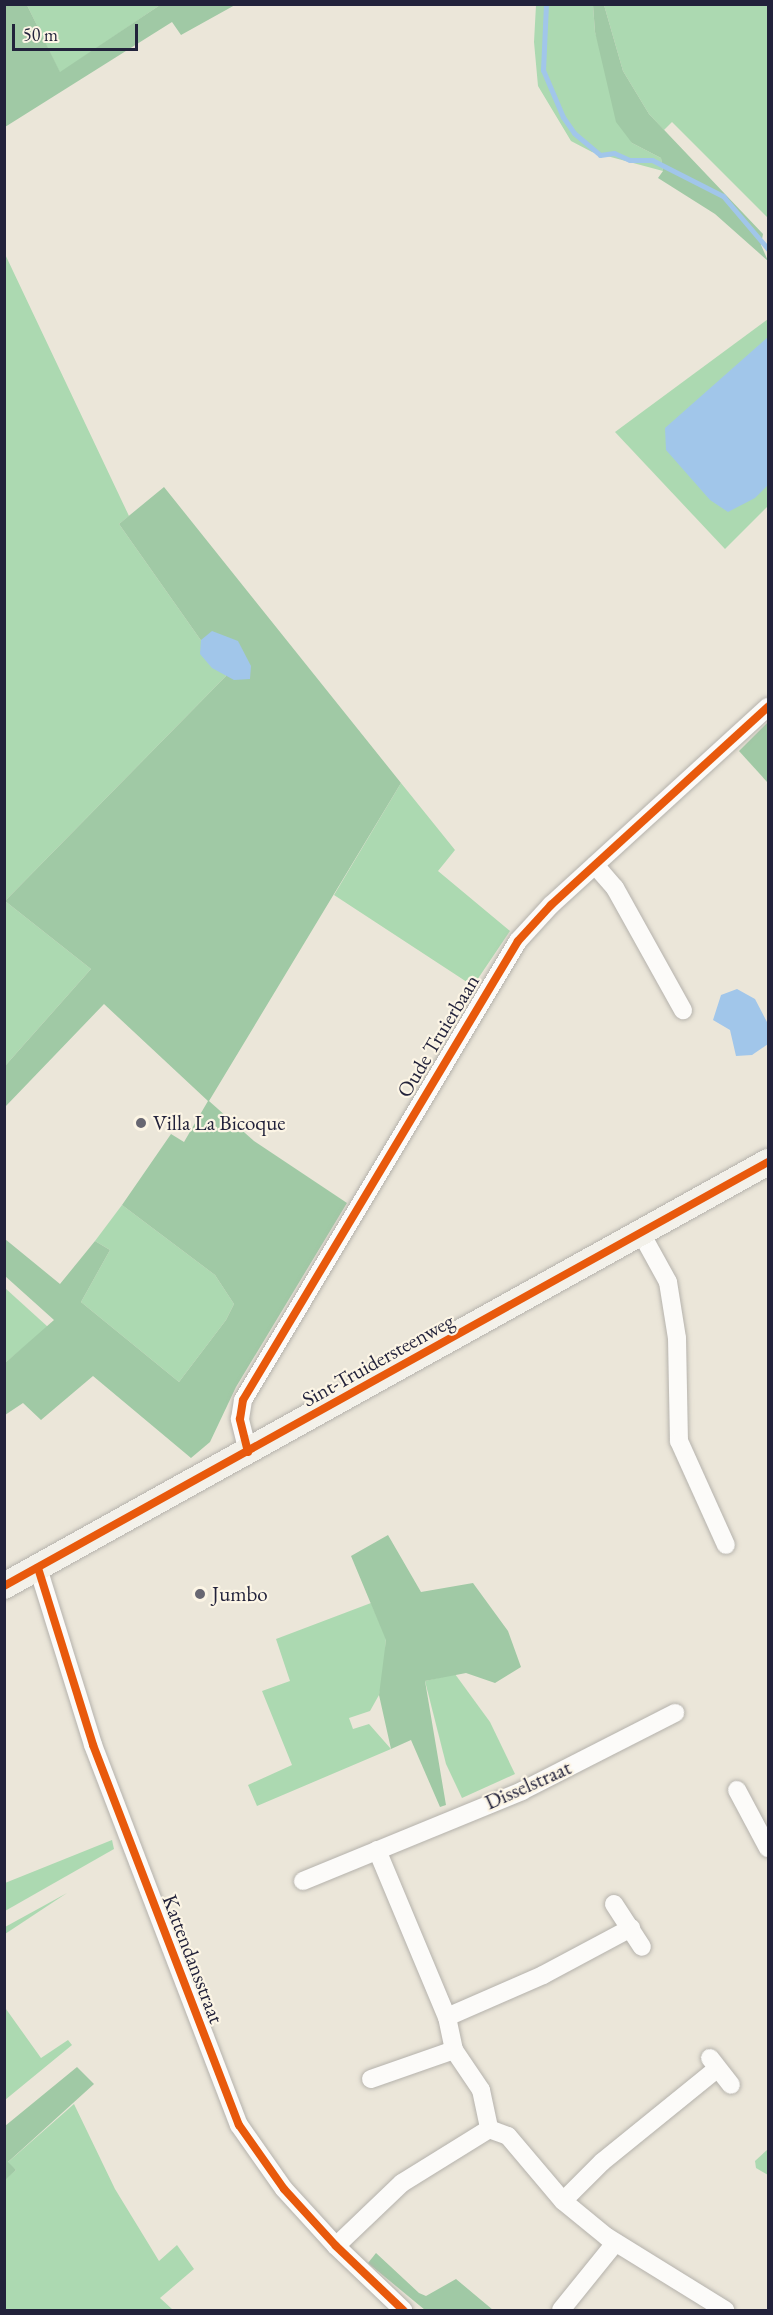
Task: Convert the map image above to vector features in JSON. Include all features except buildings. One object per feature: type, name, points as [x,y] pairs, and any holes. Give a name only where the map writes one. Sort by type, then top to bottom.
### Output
[{"type":"main road","name":"Sint-Truidersteenweg","points":[[4,1587],[768,1162]]},
{"type":"street","name":"Oude Truierbaan","points":[[248,1452],[240,1419],[243,1400],[349,1218],[518,941],[595,865],[768,707]]},
{"type":"street","points":[[595,865],[615,888],[683,1010]]},
{"type":"street","points":[[641,1233],[668,1282],[677,1338],[679,1441],[726,1545]]},
{"type":"street","name":"Kattendansstraat","points":[[38,1568],[93,1744],[218,2079],[239,2125],[277,2179],[336,2246],[403,2310]]},
{"type":"street","name":"Disselstraat","points":[[303,1881],[522,1791],[675,1713]]},
{"type":"street","points":[[737,1790],[768,1848]]},
{"type":"street","points":[[377,1850],[447,2017],[454,2050],[480,2090],[489,2129]]},
{"type":"street","points":[[614,1904],[642,1947]]},
{"type":"street","points":[[447,2017],[543,1975],[631,1928]]},
{"type":"street","points":[[371,2079],[454,2050]]},
{"type":"street","points":[[563,2201],[602,2162],[713,2063],[731,2085]]},
{"type":"street","points":[[336,2246],[402,2183],[489,2129]]},
{"type":"street","points":[[489,2129],[508,2136],[563,2201],[615,2243],[725,2310]]},
{"type":"street","points":[[561,2310],[615,2243]]},
{"type":"green space","points":[[5,4],[27,5],[60,72],[160,5],[235,5],[181,35],[172,22],[5,127]]},
{"type":"green space","points":[[27,5],[160,5],[60,73]]},
{"type":"green space","points":[[536,5],[593,5],[595,32],[632,143],[661,158],[663,171],[592,152],[571,141],[538,86],[534,42]]},
{"type":"green space","points":[[593,5],[604,5],[623,71],[649,114],[763,234],[761,245],[768,261],[715,214],[658,178],[663,171],[661,158],[632,143],[616,122],[595,32]]},
{"type":"green space","points":[[604,5],[768,5],[768,218],[672,122],[664,130],[649,114],[623,71]]},
{"type":"green space","points":[[4,252],[129,516],[119,524],[226,676],[5,901],[91,969],[5,1066]]},
{"type":"green space","points":[[768,319],[768,506],[725,549],[615,432]]},
{"type":"green space","points":[[164,487],[401,783],[209,1101],[254,1141],[347,1203],[236,1387],[210,1442],[191,1458],[93,1376],[41,1420],[23,1403],[5,1415],[5,1363],[54,1320],[5,1276],[5,1239],[60,1284],[95,1241],[110,1250],[81,1302],[179,1382],[226,1320],[234,1304],[215,1275],[122,1205],[171,1134],[184,1142],[208,1101],[104,1004],[5,1107],[5,1066],[91,969],[5,901],[226,676],[119,524]]},
{"type":"green space","points":[[768,722],[768,783],[739,751]]},
{"type":"green space","points":[[401,783],[455,850],[438,871],[510,931],[473,986],[334,895]]},
{"type":"green space","points":[[122,1205],[215,1275],[234,1304],[226,1320],[179,1382],[81,1302],[110,1250],[95,1241]]},
{"type":"green space","points":[[5,1288],[48,1327],[5,1363]]},
{"type":"green space","points":[[388,1535],[421,1592],[473,1583],[508,1631],[521,1667],[495,1683],[466,1673],[425,1681],[446,1805],[440,1807],[411,1740],[391,1749],[379,1695],[386,1640],[351,1556]]},
{"type":"green space","points":[[371,1603],[386,1638],[384,1673],[379,1695],[370,1711],[349,1718],[353,1729],[369,1724],[391,1749],[257,1806],[248,1785],[292,1765],[262,1691],[290,1681],[276,1639]]},
{"type":"green space","points":[[455,1674],[490,1722],[515,1774],[462,1798],[446,1764],[425,1681]]},
{"type":"green space","points":[[112,1840],[114,1849],[5,1911],[5,1883]]},
{"type":"green space","points":[[67,1893],[5,1934],[5,1927]]},
{"type":"green space","points":[[6,2009],[41,2058],[68,2040],[72,2045],[5,2100]]},
{"type":"green space","points":[[77,2067],[94,2084],[8,2162],[16,2170],[5,2180],[5,2126]]},
{"type":"green space","points":[[74,2104],[115,2189],[159,2261],[177,2245],[194,2269],[160,2298],[173,2310],[5,2310],[4,2180],[16,2170],[7,2163]]},
{"type":"green space","points":[[768,2149],[768,2175],[756,2168],[755,2161]]},
{"type":"green space","points":[[376,2253],[419,2293],[426,2296],[456,2279],[493,2310],[425,2310],[368,2263]]},
{"type":"water","points":[[768,337],[768,485],[755,498],[728,512],[710,500],[666,450],[665,428]]},
{"type":"water","points":[[212,631],[238,641],[251,666],[250,679],[234,680],[212,668],[200,654],[201,640]]},
{"type":"water","points":[[737,989],[755,999],[768,1024],[768,1044],[752,1055],[736,1056],[730,1030],[713,1020],[721,995]]},
{"type":"waterway","points":[[546,4],[543,70],[563,117],[574,133],[600,155],[614,153],[630,160],[652,160],[723,196],[768,249]]},
{"type":"cycle path","points":[[248,1452],[240,1419],[243,1400],[518,941],[551,905],[768,707]]},
{"type":"cycle path","points":[[4,1586],[768,1162]]},
{"type":"cycle path","points":[[38,1568],[93,1745],[239,2125],[284,2189],[336,2246],[403,2310]]},
{"type":"place","name":"Villa La Bicoque","points":[[141,1123]]},
{"type":"place","name":"Jumbo","points":[[200,1594]]}]
